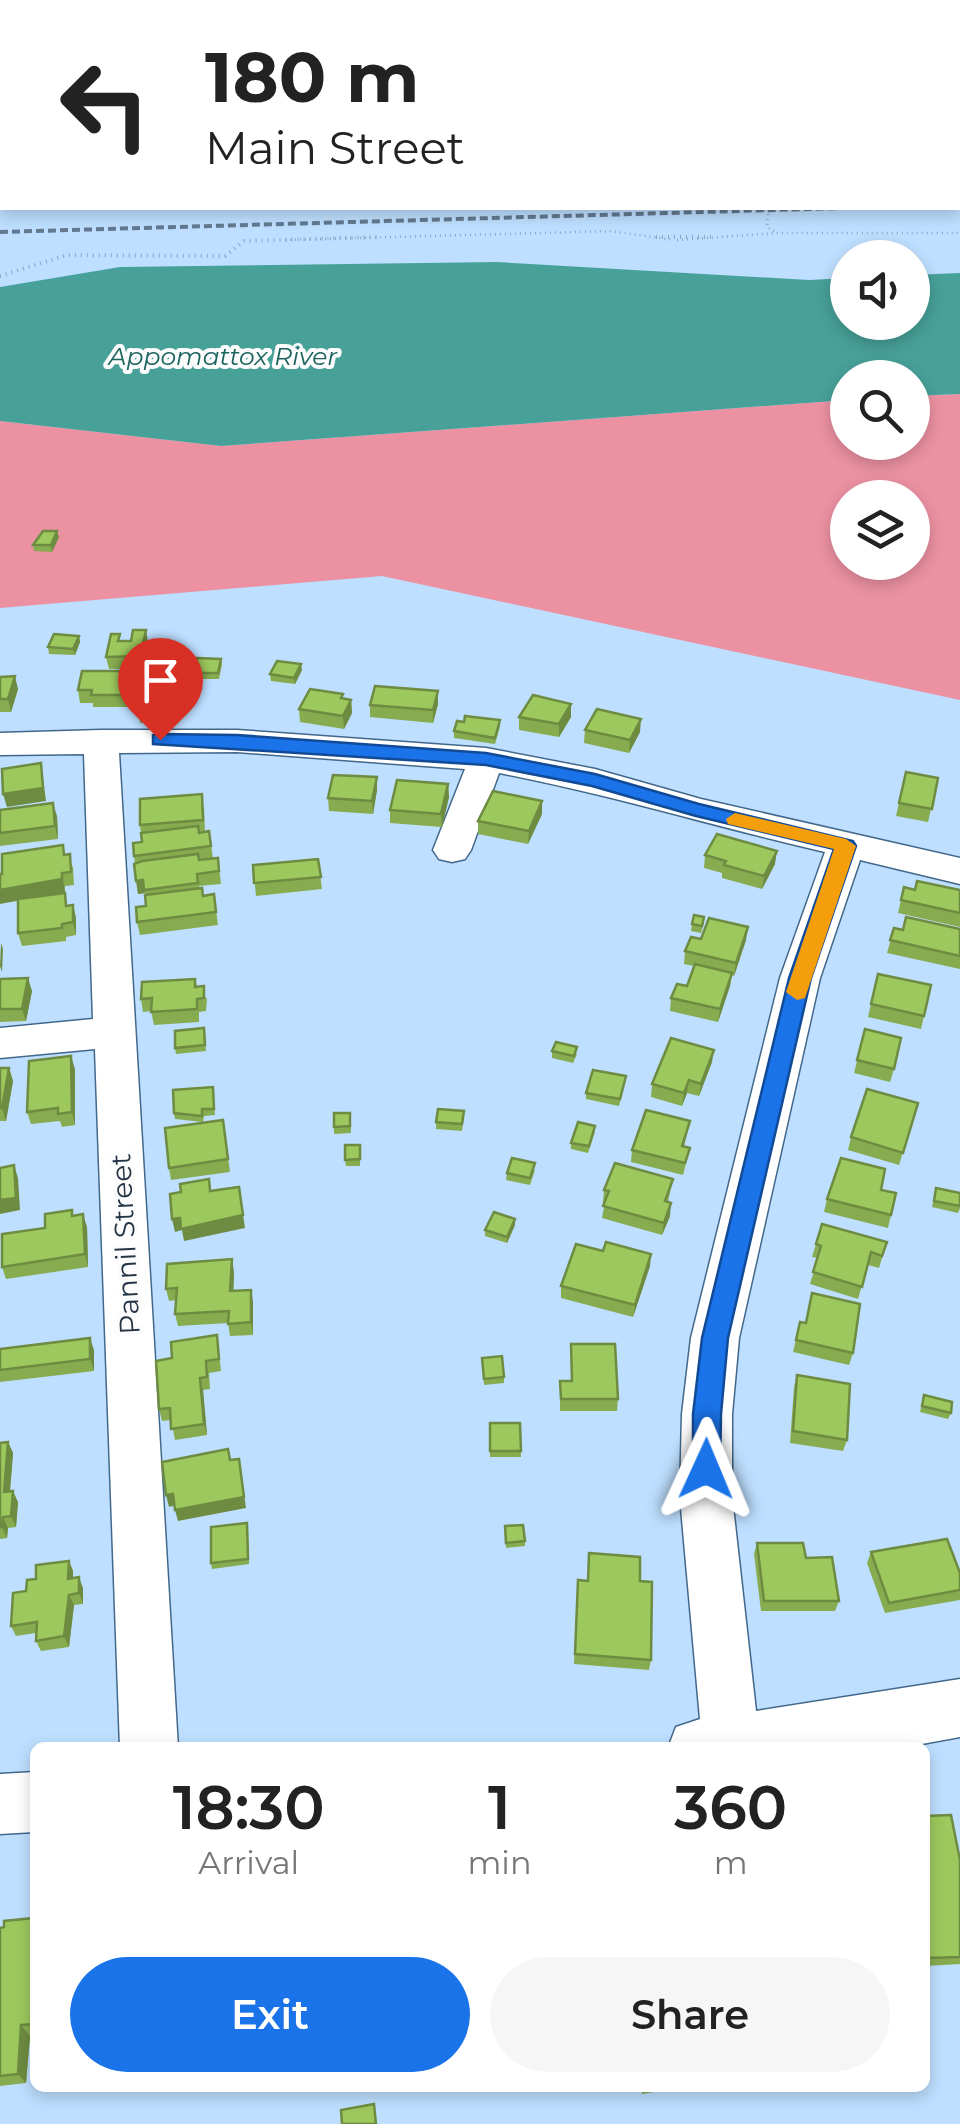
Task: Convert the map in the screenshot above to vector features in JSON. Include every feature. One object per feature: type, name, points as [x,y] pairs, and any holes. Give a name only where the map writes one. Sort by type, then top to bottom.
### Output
[{"type":"street","points":[[0,744],[237,740],[486,759],[595,780],[696,810],[960,871]]},
{"type":"street","name":"Pannil Street","points":[[101,741],[149,1742]]},
{"type":"street","points":[[452,850],[486,759]]},
{"type":"street","points":[[714,1742],[706,1497],[707,1414],[715,1338],[800,978],[846,846]]},
{"type":"street","points":[[0,1043],[115,1032]]},
{"type":"street","points":[[740,1742],[960,1708]]},
{"type":"street","points":[[0,1804],[30,1802]]},
{"type":"path","points":[[763,210],[768,214],[767,227],[777,233]]},
{"type":"path","points":[[0,276],[67,255],[225,256],[244,240],[611,231],[675,240],[777,233],[960,232]]},
{"type":"shaded area","points":[[960,394],[960,700],[382,576],[0,608],[0,421],[221,446],[830,401],[830,460],[930,460],[930,395]]},
{"type":"water","name":"Appomattox River","points":[[497,262],[830,279],[830,340],[930,340],[930,274],[960,273],[960,394],[930,395],[930,360],[830,360],[830,401],[221,446],[0,421],[0,287],[120,267]]},
{"type":"building","points":[[43,531],[57,531],[51,545],[33,545]]},
{"type":"building","points":[[133,630],[146,630],[140,656],[106,657],[111,634],[120,634],[118,641],[131,641]]},
{"type":"building","points":[[54,634],[79,636],[73,649],[48,647]]},
{"type":"building","points":[[197,658],[221,659],[218,673],[195,673]]},
{"type":"building","points":[[277,661],[301,664],[294,678],[270,674]]},
{"type":"building","points":[[82,671],[123,671],[121,684],[127,684],[124,695],[91,695],[92,690],[78,690]]},
{"type":"building","points":[[15,676],[8,699],[0,699],[0,677]]},
{"type":"building","points":[[175,680],[171,709],[138,710],[143,681]]},
{"type":"building","points":[[375,686],[438,691],[433,710],[370,705]]},
{"type":"building","points":[[310,689],[343,694],[341,698],[351,700],[343,716],[299,709]]},
{"type":"building","points":[[533,695],[571,704],[559,724],[519,717]]},
{"type":"building","points":[[597,709],[641,719],[630,740],[585,730]]},
{"type":"building","points":[[465,716],[500,720],[495,738],[454,731],[457,721],[464,722]]},
{"type":"building","points":[[41,763],[43,788],[3,794],[2,769]]},
{"type":"building","points":[[906,772],[938,778],[932,809],[899,803]]},
{"type":"building","points":[[333,775],[377,777],[372,801],[328,798]]},
{"type":"building","points":[[397,780],[448,784],[441,814],[390,810]]},
{"type":"building","points":[[493,791],[542,801],[529,831],[478,821]]},
{"type":"building","points":[[202,794],[203,820],[140,825],[140,799]]},
{"type":"building","points":[[53,803],[55,826],[0,833],[0,810]]},
{"type":"building","points":[[198,826],[199,833],[209,831],[211,846],[134,856],[133,843],[142,842],[141,833]]},
{"type":"building","points":[[717,834],[777,851],[764,876],[724,865],[726,861],[705,855]]},
{"type":"building","points":[[63,845],[64,855],[70,854],[71,872],[62,873],[62,879],[0,890],[2,854]]},
{"type":"building","points":[[198,854],[199,860],[218,858],[219,871],[197,874],[198,883],[144,890],[143,880],[136,881],[134,864]]},
{"type":"building","points":[[318,859],[321,877],[254,883],[253,865]]},
{"type":"building","points":[[917,881],[960,890],[960,913],[901,900],[904,887],[915,890]]},
{"type":"building","points":[[202,888],[203,896],[214,894],[216,912],[137,922],[136,907],[146,906],[145,895]]},
{"type":"building","points":[[65,893],[66,906],[73,905],[73,922],[62,924],[62,928],[18,933],[18,899]]},
{"type":"building","points":[[694,915],[704,917],[702,926],[692,924]]},
{"type":"building","points":[[906,917],[960,929],[960,956],[890,940],[894,928],[903,930]]},
{"type":"building","points":[[709,918],[748,927],[736,963],[685,951],[691,937],[701,939]]},
{"type":"building","points":[[695,964],[732,973],[720,1009],[671,998],[677,984],[687,986]]},
{"type":"building","points":[[878,974],[931,985],[924,1016],[871,1004]]},
{"type":"building","points":[[28,978],[22,1009],[0,1009],[0,979]]},
{"type":"building","points":[[195,979],[195,987],[204,986],[204,998],[197,999],[197,1009],[151,1012],[152,998],[141,999],[142,982]]},
{"type":"building","points":[[204,1028],[205,1045],[175,1048],[175,1031]]},
{"type":"building","points":[[865,1029],[901,1038],[894,1069],[857,1060]]},
{"type":"building","points":[[671,1038],[714,1050],[701,1084],[689,1080],[684,1093],[652,1084]]},
{"type":"building","points":[[556,1042],[577,1047],[574,1056],[552,1051]]},
{"type":"building","points":[[71,1056],[72,1112],[58,1114],[58,1108],[27,1112],[29,1061]]},
{"type":"building","points":[[0,1068],[9,1068],[2,1108],[0,1108]]},
{"type":"building","points":[[593,1070],[626,1076],[620,1099],[586,1093]]},
{"type":"building","points":[[213,1087],[214,1109],[202,1109],[202,1116],[174,1113],[173,1090]]},
{"type":"building","points":[[867,1089],[918,1103],[903,1153],[851,1137]]},
{"type":"building","points":[[438,1109],[464,1111],[462,1124],[436,1122]]},
{"type":"building","points":[[646,1110],[690,1121],[682,1146],[690,1148],[685,1163],[632,1150]]},
{"type":"building","points":[[334,1113],[350,1113],[350,1126],[334,1127]]},
{"type":"building","points":[[223,1120],[228,1159],[169,1168],[165,1128]]},
{"type":"building","points":[[578,1122],[595,1126],[589,1146],[571,1143]]},
{"type":"building","points":[[345,1145],[360,1145],[360,1159],[345,1160]]},
{"type":"building","points":[[512,1158],[535,1163],[530,1178],[507,1173]]},
{"type":"building","points":[[841,1158],[885,1169],[881,1190],[896,1193],[891,1215],[827,1199]]},
{"type":"building","points":[[615,1163],[673,1179],[665,1201],[671,1203],[664,1223],[603,1206],[609,1191],[604,1190]]},
{"type":"building","points":[[14,1165],[16,1198],[0,1200],[0,1168]]},
{"type":"building","points":[[209,1179],[210,1191],[239,1187],[243,1215],[181,1229],[180,1218],[172,1219],[170,1194],[181,1192],[180,1184]]},
{"type":"building","points":[[936,1188],[960,1193],[960,1206],[934,1201]]},
{"type":"building","points":[[72,1210],[72,1216],[83,1214],[85,1254],[2,1267],[2,1234],[45,1228],[45,1214]]},
{"type":"building","points":[[494,1212],[515,1219],[507,1237],[485,1230]]},
{"type":"building","points":[[822,1224],[887,1242],[882,1256],[871,1252],[862,1287],[813,1272],[821,1246],[816,1244]]},
{"type":"building","points":[[606,1242],[651,1254],[635,1305],[561,1286],[576,1244],[603,1251]]},
{"type":"building","points":[[232,1259],[230,1291],[251,1290],[251,1322],[228,1324],[229,1311],[175,1314],[177,1288],[166,1289],[167,1264]]},
{"type":"building","points":[[812,1293],[860,1304],[853,1353],[796,1340],[800,1322],[806,1323]]},
{"type":"building","points":[[217,1335],[219,1359],[206,1361],[207,1377],[200,1378],[204,1424],[171,1429],[170,1408],[159,1409],[156,1361],[172,1358],[171,1342]]},
{"type":"building","points":[[90,1338],[90,1359],[0,1370],[0,1349]]},
{"type":"building","points":[[571,1344],[615,1344],[618,1399],[561,1399],[560,1381],[572,1381]]},
{"type":"building","points":[[502,1356],[504,1377],[484,1379],[482,1358]]},
{"type":"building","points":[[797,1375],[850,1384],[847,1440],[793,1431]]},
{"type":"building","points":[[924,1395],[952,1402],[951,1413],[922,1406]]},
{"type":"building","points":[[490,1423],[520,1423],[521,1451],[490,1451]]},
{"type":"building","points":[[8,1442],[4,1492],[13,1491],[11,1516],[3,1517],[0,1527],[0,1443]]},
{"type":"building","points":[[228,1449],[230,1460],[239,1459],[244,1497],[175,1510],[173,1494],[166,1495],[162,1462]]},
{"type":"building","points":[[247,1523],[248,1559],[211,1563],[211,1527]]},
{"type":"building","points":[[523,1525],[525,1541],[506,1543],[505,1526]]},
{"type":"building","points":[[947,1539],[960,1573],[960,1590],[889,1603],[871,1552]]},
{"type":"building","points":[[757,1543],[803,1543],[806,1558],[832,1557],[839,1601],[764,1601]]},
{"type":"building","points":[[589,1553],[640,1557],[640,1581],[652,1582],[651,1660],[575,1654],[578,1580],[588,1581]]},
{"type":"building","points":[[69,1561],[68,1579],[79,1577],[79,1593],[69,1595],[64,1636],[36,1641],[37,1622],[11,1626],[13,1593],[26,1591],[27,1580],[36,1579],[36,1565]]},
{"type":"building","points":[[951,1815],[960,1860],[960,1957],[930,1958],[930,1816]]},
{"type":"building","points":[[30,1918],[30,2024],[21,2025],[18,2074],[0,2076],[0,1928],[4,1921]]},
{"type":"building","points":[[374,2104],[376,2124],[342,2124],[341,2110]]},
{"type":"railway","points":[[0,232],[774,210]]},
{"type":"slow traffic","points":[[735,819],[846,846],[797,992]]},
{"type":"route","points":[[160,740],[237,740],[486,759],[595,780],[696,810],[846,846],[800,978],[715,1338],[706,1469]]}]
